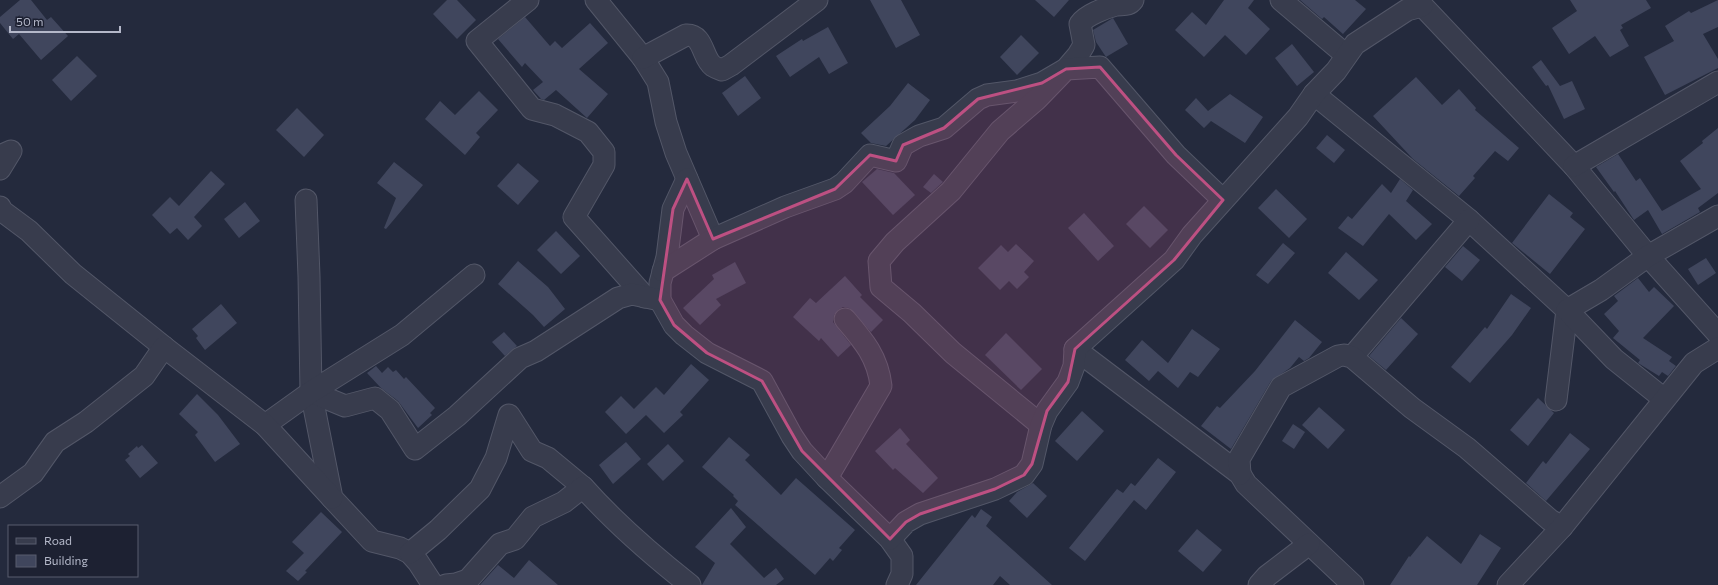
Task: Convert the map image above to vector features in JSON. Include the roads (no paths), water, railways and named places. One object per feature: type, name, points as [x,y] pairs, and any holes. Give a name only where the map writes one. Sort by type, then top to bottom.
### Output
[{"type":"street","points":[[528,0],[476,40],[532,109],[555,115],[588,132],[604,152],[604,165],[574,217],[653,299],[684,335],[707,354],[762,381],[792,436],[827,478],[890,539],[902,556],[903,566],[897,585]]},
{"type":"street","points":[[596,0],[643,58],[658,82],[666,122],[676,153],[713,239]]},
{"type":"street","points":[[643,58],[686,35],[691,34],[696,37],[712,66],[722,70],[737,61],[817,0]]},
{"type":"street","points":[[1041,425],[953,353],[912,313],[881,287],[879,262],[895,242],[950,191],[1000,131],[1037,99],[1078,56],[1084,45],[1080,24],[1083,19],[1117,5],[1125,5],[1133,0]]},
{"type":"street","points":[[1281,0],[1346,55]]},
{"type":"street","points":[[890,539],[906,522],[920,514],[995,489],[1024,475],[1032,464],[1041,425],[1047,411],[1068,382],[1074,366],[1075,349],[1174,260],[1192,235],[1298,117],[1314,94],[1336,71],[1355,44],[1419,3],[1574,166],[1648,256],[1718,334]]},
{"type":"street","points":[[663,271],[713,239],[785,207],[834,189],[844,183],[870,155],[896,161],[903,145],[919,136],[944,128],[978,99],[987,95],[1017,91],[1042,83],[1066,69],[1100,67],[1176,155],[1223,200]]},
{"type":"street","points":[[1574,166],[1718,82]]},
{"type":"street","points":[[1314,94],[1469,220],[1567,310],[1614,359],[1664,399]]},
{"type":"street","points":[[0,156],[12,151],[0,170]]},
{"type":"street","points":[[653,299],[660,284],[663,271],[673,209],[687,179]]},
{"type":"street","points":[[306,200],[311,392],[332,498]]},
{"type":"street","points":[[0,207],[2,211],[29,231],[73,274],[265,425],[372,541],[400,548],[410,553],[418,562],[433,585]]},
{"type":"street","points":[[1567,310],[1601,290],[1648,256],[1718,216]]},
{"type":"street","points":[[1352,357],[1469,220]]},
{"type":"street","points":[[265,425],[311,392],[402,336],[474,274]]},
{"type":"street","points":[[311,392],[345,406],[375,398],[390,410],[415,449],[457,416],[520,358],[536,350],[618,298],[632,294],[653,299]]},
{"type":"street","points":[[1556,400],[1567,310]]},
{"type":"street","points":[[827,478],[881,386],[880,373],[866,344],[845,319]]},
{"type":"street","points":[[0,497],[33,473],[55,442],[86,422],[144,376],[164,347]]},
{"type":"street","points":[[1508,585],[1562,528],[1694,363],[1718,348]]},
{"type":"street","points":[[1075,349],[1240,474],[1246,484],[1353,585]]},
{"type":"street","points":[[1240,474],[1240,459],[1281,387],[1338,356],[1344,355],[1352,357],[1412,408],[1462,443],[1550,520],[1562,528]]},
{"type":"street","points":[[410,553],[438,530],[480,489],[496,458],[509,415],[532,451],[548,458],[583,487],[654,557],[690,585]]},
{"type":"street","points":[[446,585],[456,584],[468,580],[500,544],[514,539],[533,517],[564,502],[583,487]]},
{"type":"street","points":[[1259,585],[1267,576],[1309,544]]}]
